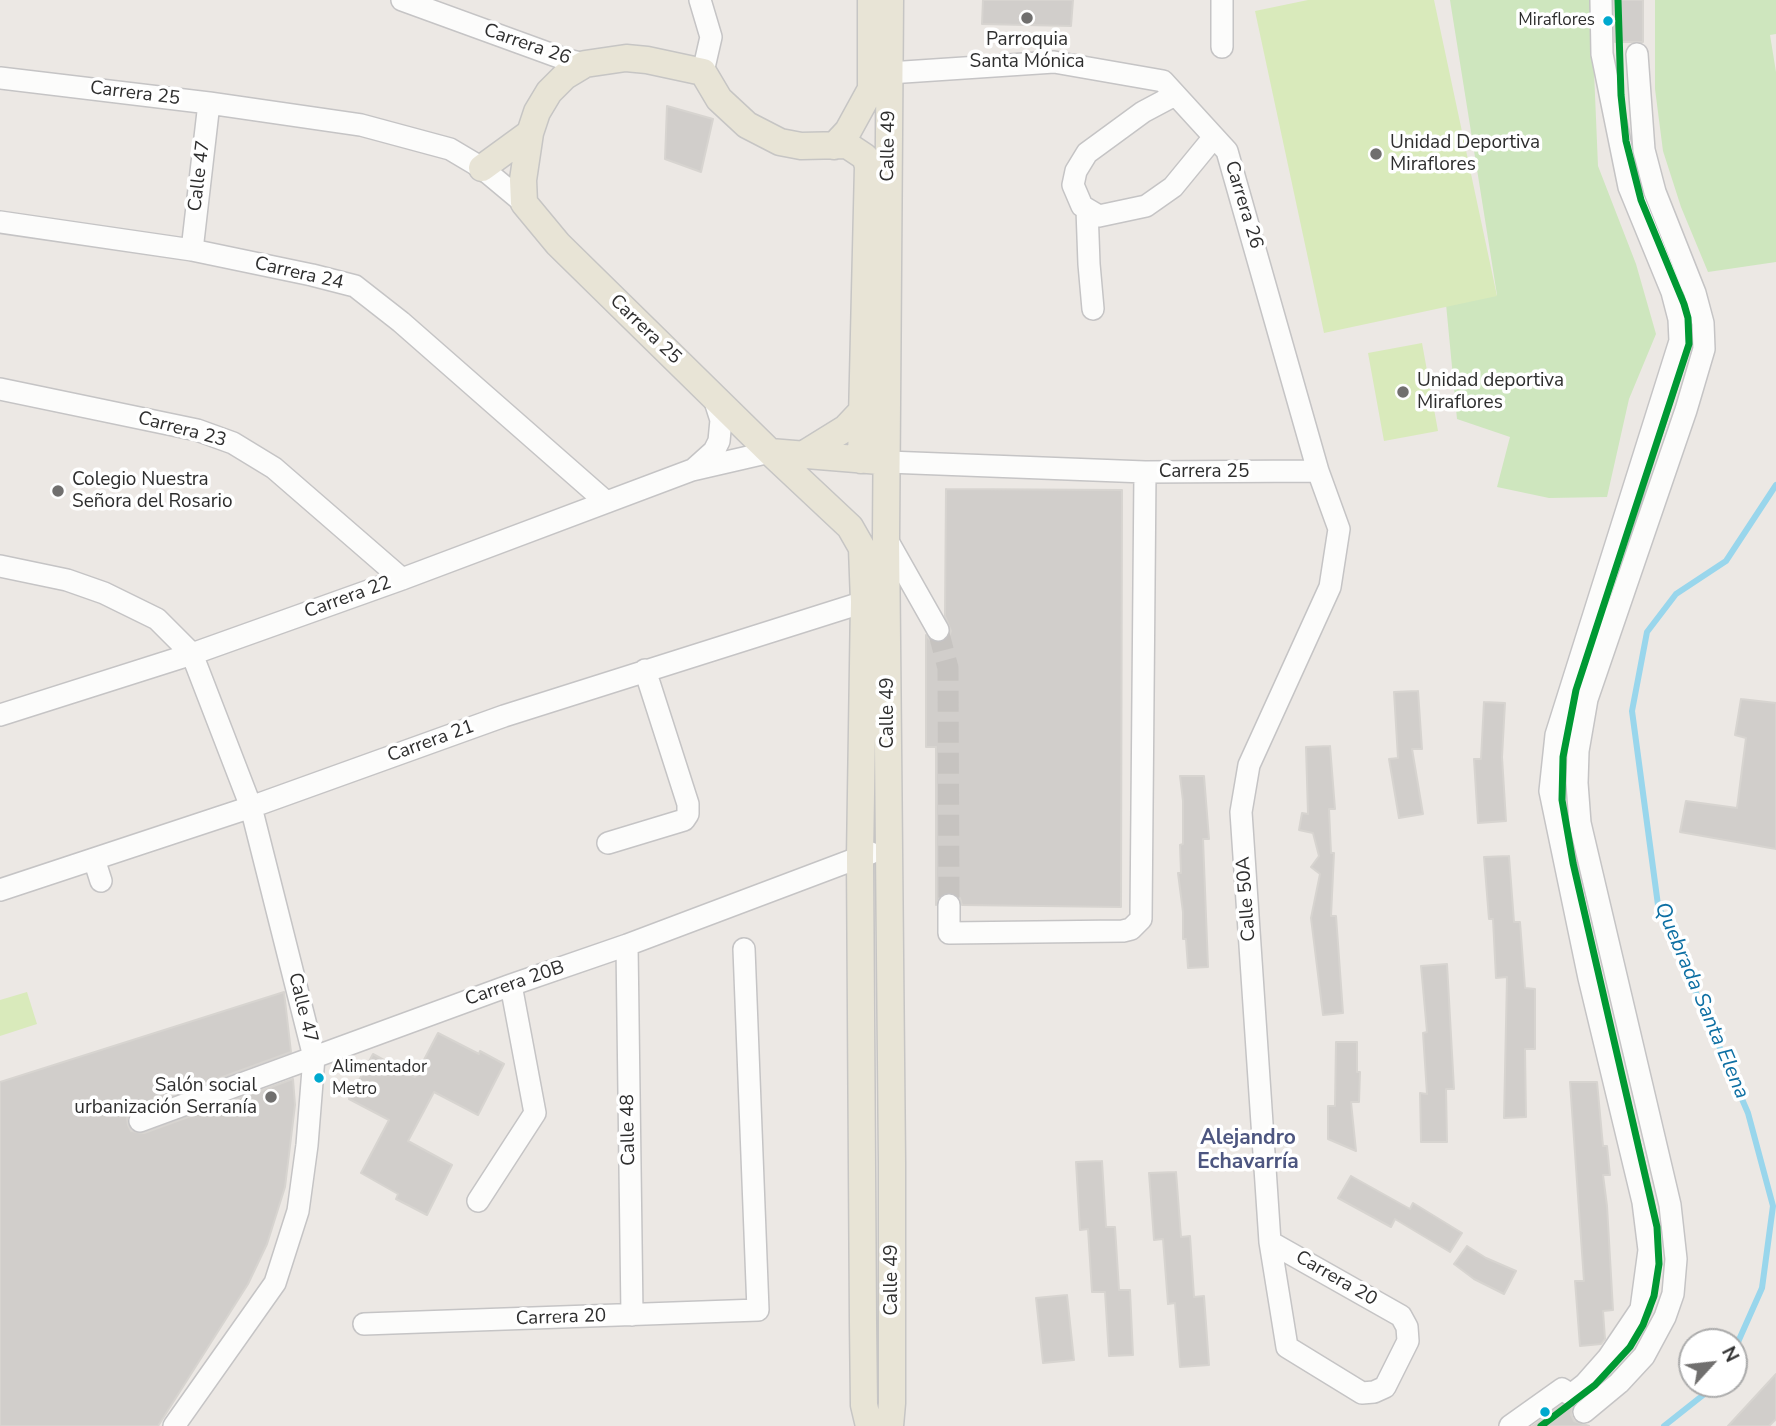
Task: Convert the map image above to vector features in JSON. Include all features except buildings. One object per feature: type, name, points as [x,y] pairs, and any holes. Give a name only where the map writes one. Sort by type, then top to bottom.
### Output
[{"type":"main road","name":"Calle 49","points":[[871,0],[881,74],[888,462],[886,538],[892,1275],[890,1426]]},
{"type":"main road","name":"Calle 49","points":[[834,146],[848,131],[881,74],[890,0]]},
{"type":"main road","name":"Carrera 26","points":[[585,64],[626,58],[703,72]]},
{"type":"main road","points":[[524,203],[523,180],[530,133],[537,112],[549,92],[565,76],[585,64]]},
{"type":"main road","points":[[703,72],[719,99],[747,125],[780,142],[801,146],[834,146]]},
{"type":"main road","points":[[482,168],[530,133]]},
{"type":"main road","name":"Calle 49","points":[[834,146],[847,145],[864,157],[868,166],[861,460]]},
{"type":"main road","name":"Carrera 25","points":[[524,203],[558,244],[770,452],[888,462]]},
{"type":"main road","points":[[862,403],[888,462]]},
{"type":"main road","points":[[804,454],[846,428],[862,403]]},
{"type":"main road","name":"Calle 49","points":[[770,452],[850,527],[858,537],[864,558],[860,858],[862,1276],[864,1405],[869,1426]]},
{"type":"main road","points":[[862,1276],[892,1275]]},
{"type":"street","name":"Carrera 26","points":[[401,0],[567,60],[585,64]]},
{"type":"street","points":[[700,0],[711,37],[703,72]]},
{"type":"street","points":[[1222,0],[1222,47]]},
{"type":"street","points":[[1510,1426],[1562,1388],[1571,1395],[1585,1384],[1608,1358],[1640,1309],[1650,1250],[1643,1202],[1589,978],[1550,791],[1556,735],[1680,341],[1679,319],[1672,292],[1629,187],[1601,54],[1601,0]]},
{"type":"street","points":[[1584,1412],[1619,1383],[1644,1356],[1665,1317],[1673,1294],[1676,1259],[1670,1205],[1580,823],[1577,783],[1578,751],[1587,699],[1704,349],[1703,323],[1695,293],[1655,192],[1644,150],[1637,54]]},
{"type":"street","name":"Carrera 26","points":[[881,74],[1054,62],[1163,80],[1227,151],[1318,471]]},
{"type":"street","name":"Carrera 25","points":[[0,78],[209,103],[361,125],[450,149],[482,168],[524,203]]},
{"type":"street","points":[[1175,95],[1143,112],[1087,153],[1076,171],[1073,185],[1082,206],[1099,216],[1146,206],[1172,187],[1214,137]]},
{"type":"street","name":"Calle 47","points":[[192,250],[209,103]]},
{"type":"street","points":[[1087,209],[1093,309]]},
{"type":"street","name":"Carrera 24","points":[[0,222],[192,250],[355,286],[401,322],[605,501]]},
{"type":"street","name":"Carrera 23","points":[[0,389],[197,430],[233,443],[274,468],[402,579]]},
{"type":"street","name":"Carrera 22","points":[[692,470],[714,451],[719,441],[721,420],[714,398]]},
{"type":"street","name":"Carrera 22","points":[[0,715],[192,654],[402,579],[692,470],[770,452]]},
{"type":"street","name":"Carrera 25","points":[[888,462],[1145,472],[1318,471]]},
{"type":"street","name":"Calle 50A","points":[[1287,1347],[1270,1242],[1241,812],[1249,765],[1330,587],[1339,529],[1318,471]]},
{"type":"street","points":[[948,905],[949,933],[1124,931],[1131,929],[1141,919],[1145,472]]},
{"type":"street","points":[[886,538],[938,630]]},
{"type":"street","points":[[0,566],[67,580],[104,593],[157,619],[192,654]]},
{"type":"street","name":"Carrera 21","points":[[0,890],[251,807],[503,716],[864,601]]},
{"type":"street","name":"Calle 47","points":[[174,1426],[275,1283],[298,1211],[307,1145],[314,1057],[251,807],[192,654]]},
{"type":"street","points":[[608,843],[684,820],[688,814],[688,804],[645,670]]},
{"type":"street","name":"Carrera 20B","points":[[140,1121],[626,945],[889,845]]},
{"type":"street","points":[[93,859],[101,881]]},
{"type":"street","name":"Calle 48","points":[[626,945],[632,1315]]},
{"type":"street","name":"Carrera 20","points":[[364,1324],[758,1310],[744,949]]},
{"type":"street","points":[[478,1201],[535,1113],[511,985]]},
{"type":"street","name":"Carrera 20","points":[[1270,1242],[1401,1316],[1407,1327],[1408,1341],[1385,1387],[1374,1392],[1362,1393],[1287,1347]]},
{"type":"green space","name":"Unidad Deportiva Miraflores","points":[[1308,0],[1434,0],[1497,296],[1324,333],[1255,11]]},
{"type":"green space","points":[[1450,0],[1591,0],[1598,166],[1636,264],[1656,334],[1629,399],[1607,497],[1549,498],[1497,487],[1510,437],[1457,419],[1446,304],[1497,295]]},
{"type":"green space","points":[[1655,0],[1776,0],[1776,34],[1770,35],[1776,72],[1776,262],[1708,272],[1681,207],[1663,151],[1655,89]]},
{"type":"green space","name":"Unidad deportiva Miraflores","points":[[1422,343],[1438,431],[1384,441],[1368,353]]},
{"type":"green space","points":[[27,992],[37,1024],[0,1036],[0,1000]]},
{"type":"waterway","name":"Quebrada Santa Elena","points":[[1744,1328],[1762,1288],[1773,1206],[1748,1113],[1658,905],[1632,711],[1647,632],[1676,594],[1726,561],[1776,485]]},
{"type":"waterway","name":"Quebrada Santa Elena","points":[[1664,1426],[1699,1398]]},
{"type":"tunnel","points":[[938,630],[948,668],[949,905]]},
{"type":"transit line","points":[[1541,1426],[1595,1385],[1630,1347],[1643,1325],[1654,1296],[1659,1264],[1657,1227],[1573,863],[1562,800],[1563,757],[1576,690],[1689,344],[1688,318],[1684,304],[1641,200],[1626,141],[1621,95],[1618,0]]},
{"type":"place","name":"Parroquia Santa Mónica","points":[[1027,18]]},
{"type":"place","name":"Miraflores","points":[[1608,21]]},
{"type":"place","name":"Unidad Deportiva Miraflores","points":[[1376,154]]},
{"type":"place","name":"Unidad deportiva Miraflores","points":[[1403,392]]},
{"type":"place","name":"Colegio Nuestra Señora del Rosario","points":[[58,491]]},
{"type":"place","name":"Alimentador Metro","points":[[319,1078]]},
{"type":"place","name":"Salón social urbanización Serranía","points":[[271,1097]]},
{"type":"district","name":"Alejandro Echavarría","points":[[1248,1151]]}]
